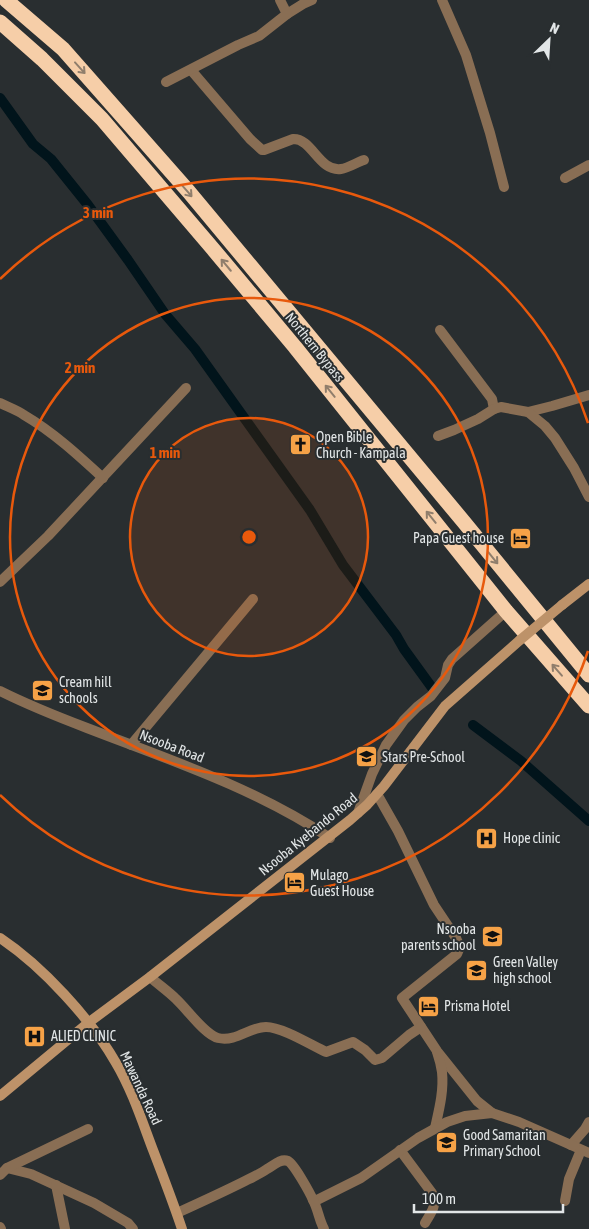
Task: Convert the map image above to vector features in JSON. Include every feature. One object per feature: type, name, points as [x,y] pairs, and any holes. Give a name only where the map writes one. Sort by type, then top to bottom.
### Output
[{"type":"highway","name":"Northern Bypass","points":[[6,0],[63,48],[189,192],[589,675]]},
{"type":"highway","points":[[20,0],[63,48]]},
{"type":"highway","name":"Northern Bypass","points":[[0,22],[42,59],[102,119],[295,347],[506,611],[589,706]]},
{"type":"street","points":[[280,0],[287,14]]},
{"type":"street","points":[[166,82],[259,36],[287,14],[312,0]]},
{"type":"street","points":[[442,0],[466,55],[504,187]]},
{"type":"street","points":[[190,70],[250,139],[262,150],[298,139],[332,168],[341,169],[364,160]]},
{"type":"street","points":[[565,178],[589,165]]},
{"type":"street","points":[[440,330],[492,399],[494,409]]},
{"type":"street","points":[[0,582],[48,536],[186,388]]},
{"type":"street","points":[[528,412],[589,395]]},
{"type":"street","points":[[0,403],[25,415],[52,434],[103,478]]},
{"type":"street","points":[[438,436],[501,407],[528,412],[546,426],[555,438],[589,497]]},
{"type":"street","name":"Nsooba Kyebando Road","points":[[0,1096],[88,1022],[150,978],[272,881],[330,838],[384,786],[445,706],[520,640],[589,584]]},
{"type":"street","points":[[132,745],[253,600]]},
{"type":"street","points":[[358,813],[372,774],[394,734],[417,707],[431,696],[445,678],[448,665],[452,659],[506,611]]},
{"type":"street","name":"Nsooba Road","points":[[0,690],[33,707],[238,788],[297,817],[330,838]]},
{"type":"street","points":[[377,794],[398,831],[434,905],[460,947],[457,954],[402,998],[437,1051],[477,1101],[492,1113],[519,1122],[585,1152],[569,1180],[565,1201]]},
{"type":"street","name":"Mawanda Road","points":[[0,938],[25,957],[73,1005],[88,1022],[115,1061],[140,1115],[182,1229]]},
{"type":"street","points":[[150,978],[176,999],[201,1025],[217,1038],[237,1037],[253,1029],[267,1027],[282,1031],[326,1052],[353,1042],[375,1060],[382,1058],[421,1027]]},
{"type":"street","points":[[435,1128],[441,1098],[442,1081],[437,1051]]},
{"type":"street","points":[[313,1200],[315,1201],[361,1178],[435,1128],[457,1118],[492,1113]]},
{"type":"street","points":[[570,1146],[589,1122]]},
{"type":"street","points":[[3,1171],[88,1129]]},
{"type":"street","points":[[400,1150],[432,1193],[434,1208],[425,1223]]},
{"type":"street","points":[[176,1213],[223,1192],[278,1162],[288,1161],[292,1164],[313,1200],[324,1229]]},
{"type":"street","points":[[3,1171],[32,1174],[94,1203],[128,1223],[133,1229]]},
{"type":"street","points":[[56,1186],[65,1229]]},
{"type":"waterway","points":[[0,98],[33,144],[51,159],[88,205],[165,314],[195,349],[310,510],[343,565],[396,635],[433,689]]},
{"type":"waterway","points":[[473,725],[521,761],[589,821]]},
{"type":"place","name":"Open Bible Church - Kampala","points":[[300,445]]},
{"type":"place","name":"Papa Guest house","points":[[520,538]]},
{"type":"place","name":"Cream hill schools","points":[[43,690]]},
{"type":"place","name":"Stars Pre-School","points":[[366,757]]},
{"type":"place","name":"Hope clinic","points":[[487,838]]},
{"type":"place","name":"Mulago Guest House","points":[[294,883]]},
{"type":"place","name":"Nsooba parents school","points":[[492,937]]},
{"type":"place","name":"Green Valley high school","points":[[477,970]]},
{"type":"place","name":"Prisma Hotel","points":[[428,1006]]},
{"type":"place","name":"ALIED CLINIC","points":[[35,1036]]},
{"type":"place","name":"Good Samaritan Primary School","points":[[447,1143]]}]
